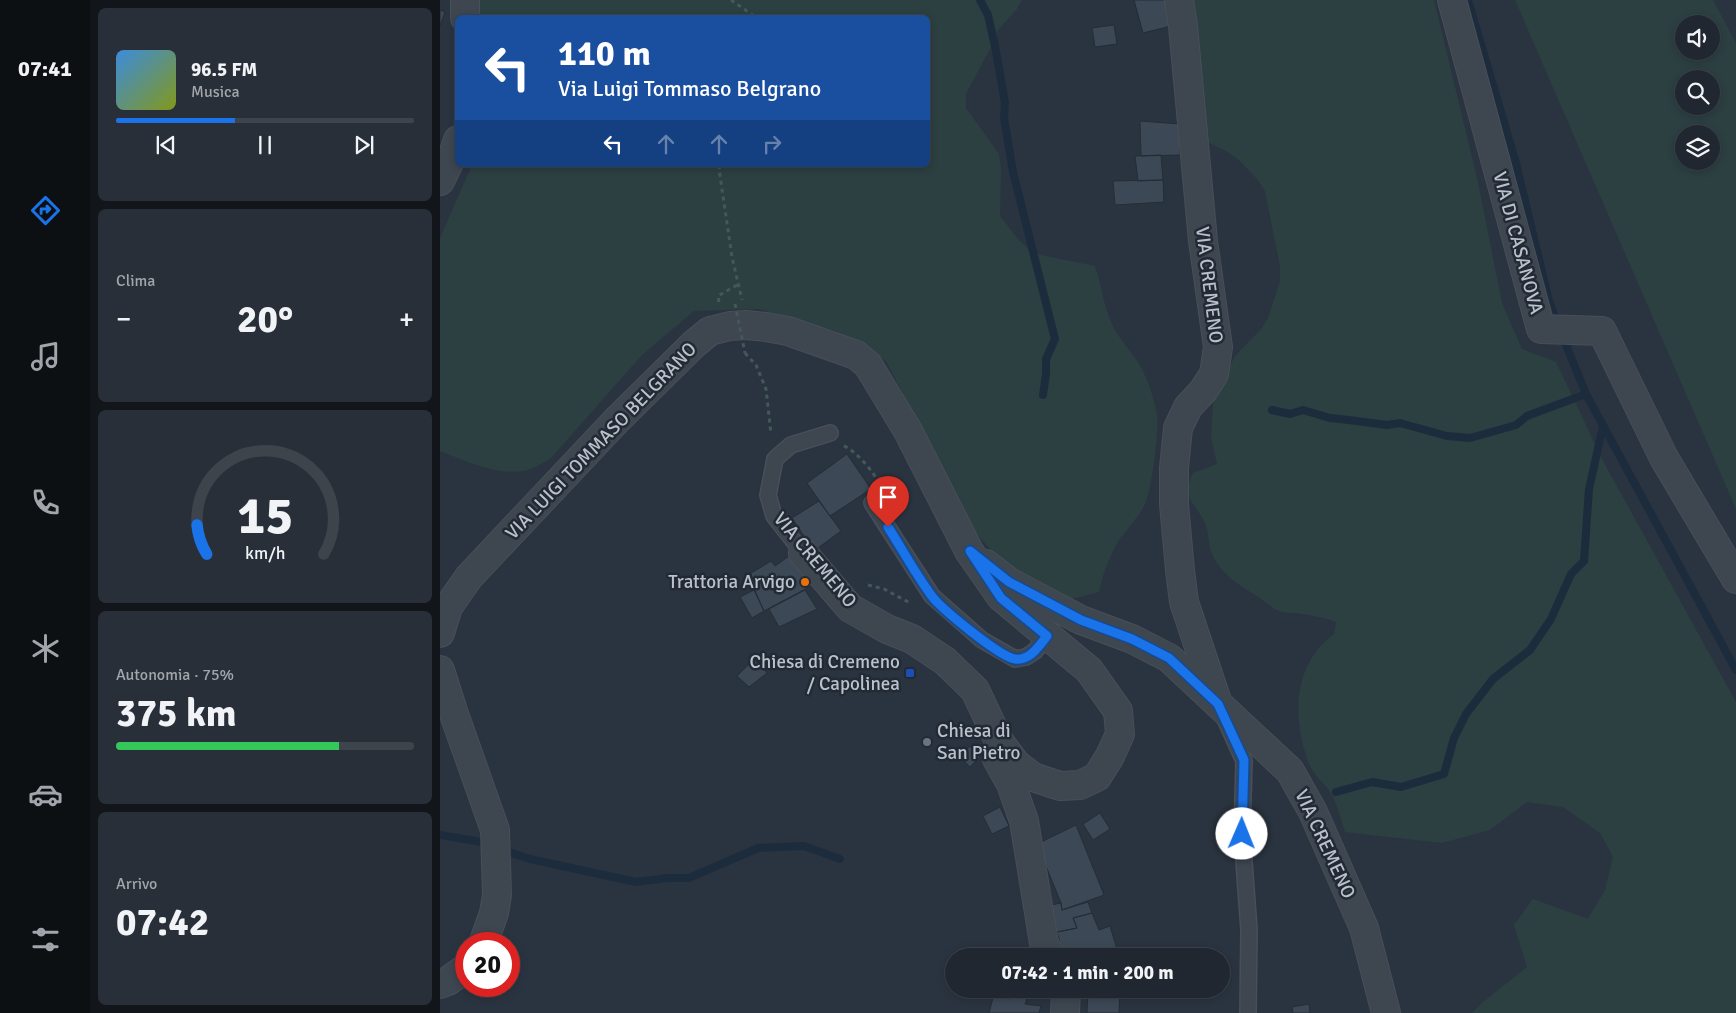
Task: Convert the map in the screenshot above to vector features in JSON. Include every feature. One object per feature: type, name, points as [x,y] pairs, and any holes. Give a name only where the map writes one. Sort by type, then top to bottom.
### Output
[{"type":"street","points":[[465,0],[465,15]]},
{"type":"street","name":"VIA CREMENO","points":[[1179,0],[1203,241],[1218,348],[1214,374],[1203,391],[1188,407],[1178,428],[1174,468],[1174,504],[1184,602],[1218,704]]},
{"type":"street","name":"VIA DI CASANOVA","points":[[1452,0],[1541,329],[1602,331],[1664,458],[1736,579]]},
{"type":"street","points":[[440,181],[455,149]]},
{"type":"street","name":"VIA LUIGI TOMMASO BELGRANO","points":[[440,633],[448,607],[469,576],[609,428],[694,344],[710,331],[730,326],[746,325],[788,331],[856,355],[868,365],[908,431],[970,551],[1001,598],[1088,670],[1118,711],[1120,734],[1110,756],[1097,778],[1080,785],[1060,786],[1034,777],[1016,764],[999,741]]},
{"type":"street","name":"VIA CREMENO","points":[[970,551],[1009,582],[1081,620],[1132,639],[1169,658],[1290,771],[1312,812],[1364,928],[1386,1013]]},
{"type":"street","name":"VIA CREMENO","points":[[803,553],[850,608],[888,629],[912,639],[945,662],[975,690],[999,741],[997,760],[1012,784],[1024,821],[1044,943],[1047,948]]},
{"type":"street","points":[[440,670],[495,830],[497,895],[494,913],[487,932]]},
{"type":"street","points":[[440,984],[455,976]]},
{"type":"street","points":[[1065,1013],[1066,998]]},
{"type":"lane","points":[[775,459],[791,445],[825,435]]},
{"type":"lane","name":"VIA CREMENO","points":[[775,459],[768,495],[774,516],[803,553]]},
{"type":"lane","points":[[876,509],[932,596],[982,640],[1015,659],[1026,657],[1035,651],[1047,636]]},
{"type":"lane","name":"VIA CREMENO","points":[[1218,704],[1244,760],[1242,834],[1249,930],[1248,1013]]},
{"type":"path","points":[[732,0],[753,15]]},
{"type":"path","points":[[718,302],[718,296],[737,285],[720,167]]},
{"type":"path","points":[[735,304],[745,353],[756,365],[766,389],[775,459]]},
{"type":"path","points":[[825,435],[851,449],[877,478],[886,496],[876,509]]},
{"type":"path","points":[[862,584],[884,589],[916,606]]},
{"type":"shaded area","points":[[477,0],[1022,0],[1017,9],[998,30],[966,94],[966,108],[999,154],[1001,169],[1000,216],[1028,249],[1041,255],[1095,266],[1109,317],[1119,337],[1143,371],[1152,393],[1157,415],[1157,434],[1151,484],[1146,502],[1111,555],[1099,592],[1072,599],[1002,563],[976,533],[886,361],[835,331],[759,309],[694,311],[642,355],[551,458],[534,468],[516,472],[494,470],[440,451],[440,238],[471,167],[930,167],[930,15],[479,15]]},
{"type":"shaded area","points":[[1193,0],[1434,0],[1478,182],[1502,303],[1522,349],[1556,362],[1603,461],[1736,702],[1736,1013],[1472,1013],[1527,967],[1514,925],[1533,899],[1588,919],[1605,890],[1613,857],[1600,833],[1563,807],[1527,802],[1490,830],[1442,843],[1345,832],[1332,795],[1309,764],[1303,747],[1298,711],[1303,677],[1310,661],[1320,647],[1334,634],[1336,622],[1316,616],[1279,611],[1231,579],[1215,559],[1210,548],[1206,525],[1189,495],[1189,482],[1193,473],[1217,464],[1211,437],[1213,401],[1223,377],[1236,355],[1262,328],[1268,318],[1280,281],[1280,267],[1265,191],[1257,179],[1240,161],[1228,152],[1206,141]]},
{"type":"shaded area","points":[[1515,0],[1713,0],[1736,43],[1736,509]]},
{"type":"building","points":[[1134,0],[1169,0],[1175,25],[1143,33]]},
{"type":"building","points":[[440,10],[445,12],[440,26]]},
{"type":"building","points":[[1114,25],[1117,44],[1095,47],[1092,28]]},
{"type":"building","points":[[1140,121],[1180,124],[1180,155],[1141,156]]},
{"type":"building","points":[[1161,155],[1163,180],[1138,181],[1135,156]]},
{"type":"building","points":[[1163,180],[1164,202],[1115,205],[1113,181]]},
{"type":"building","points":[[847,454],[871,489],[830,516],[807,483]]},
{"type":"building","points":[[819,501],[841,531],[814,551],[792,518]]},
{"type":"building","points":[[796,551],[813,585],[764,611],[748,575],[771,561],[775,566]]},
{"type":"building","points":[[754,590],[764,611],[752,618],[740,597]]},
{"type":"building","points":[[805,590],[817,609],[779,627],[769,609]]},
{"type":"building","points":[[754,659],[767,673],[749,687],[737,676]]},
{"type":"building","points":[[970,746],[980,757],[970,767],[960,757]]},
{"type":"building","points":[[1000,807],[1009,826],[992,834],[983,816]]},
{"type":"building","points":[[1100,813],[1110,829],[1093,840],[1083,824]]},
{"type":"building","points":[[1076,825],[1104,895],[1062,910],[1061,903],[1037,844]]},
{"type":"building","points":[[1088,902],[1092,913],[1073,918],[1077,928],[1057,932],[1046,906],[1061,903],[1062,910]]},
{"type":"building","points":[[1092,913],[1099,930],[1110,926],[1117,948],[1062,948],[1057,932],[1077,928],[1073,918]]},
{"type":"building","points":[[993,998],[1023,998],[1027,999],[1025,1004],[1041,1006],[1039,1013],[989,1013]]},
{"type":"building","points":[[1088,998],[1120,998],[1119,1013],[1087,1013]]},
{"type":"building","points":[[1309,1004],[1310,1013],[1293,1013],[1292,1007]]},
{"type":"waterway","points":[[980,0],[988,15],[996,51],[1005,103],[1004,118],[1013,172],[1055,339],[1046,359],[1043,395]]},
{"type":"waterway","points":[[1468,0],[1516,163],[1549,301],[1558,324]]},
{"type":"waterway","points":[[1562,335],[1586,394],[1736,670]]},
{"type":"waterway","points":[[1272,410],[1290,414],[1303,410],[1330,418],[1387,425],[1400,423],[1447,436],[1470,438],[1516,425],[1527,416],[1586,394]]},
{"type":"waterway","points":[[1336,792],[1372,782],[1401,787],[1444,774],[1454,738],[1466,714],[1493,679],[1530,650],[1551,619],[1571,574],[1584,561],[1589,489],[1603,426]]},
{"type":"waterway","points":[[440,835],[476,841],[530,859],[636,882],[667,878],[689,878],[758,848],[804,846],[840,859]]},
{"type":"place","name":"Trattoria Arvigo","points":[[805,582]]},
{"type":"place","name":"Chiesa di Cremeno / Capolinea","points":[[910,673]]},
{"type":"place","name":"Chiesa di San Pietro","points":[[927,742]]},
{"type":"route","points":[[888,527],[932,596],[982,640],[1006,655],[1015,659],[1026,657],[1035,651],[1047,636],[1001,598],[970,551],[1009,582],[1054,604],[1081,620],[1132,639],[1169,658],[1218,704],[1244,760],[1242,834]]}]
